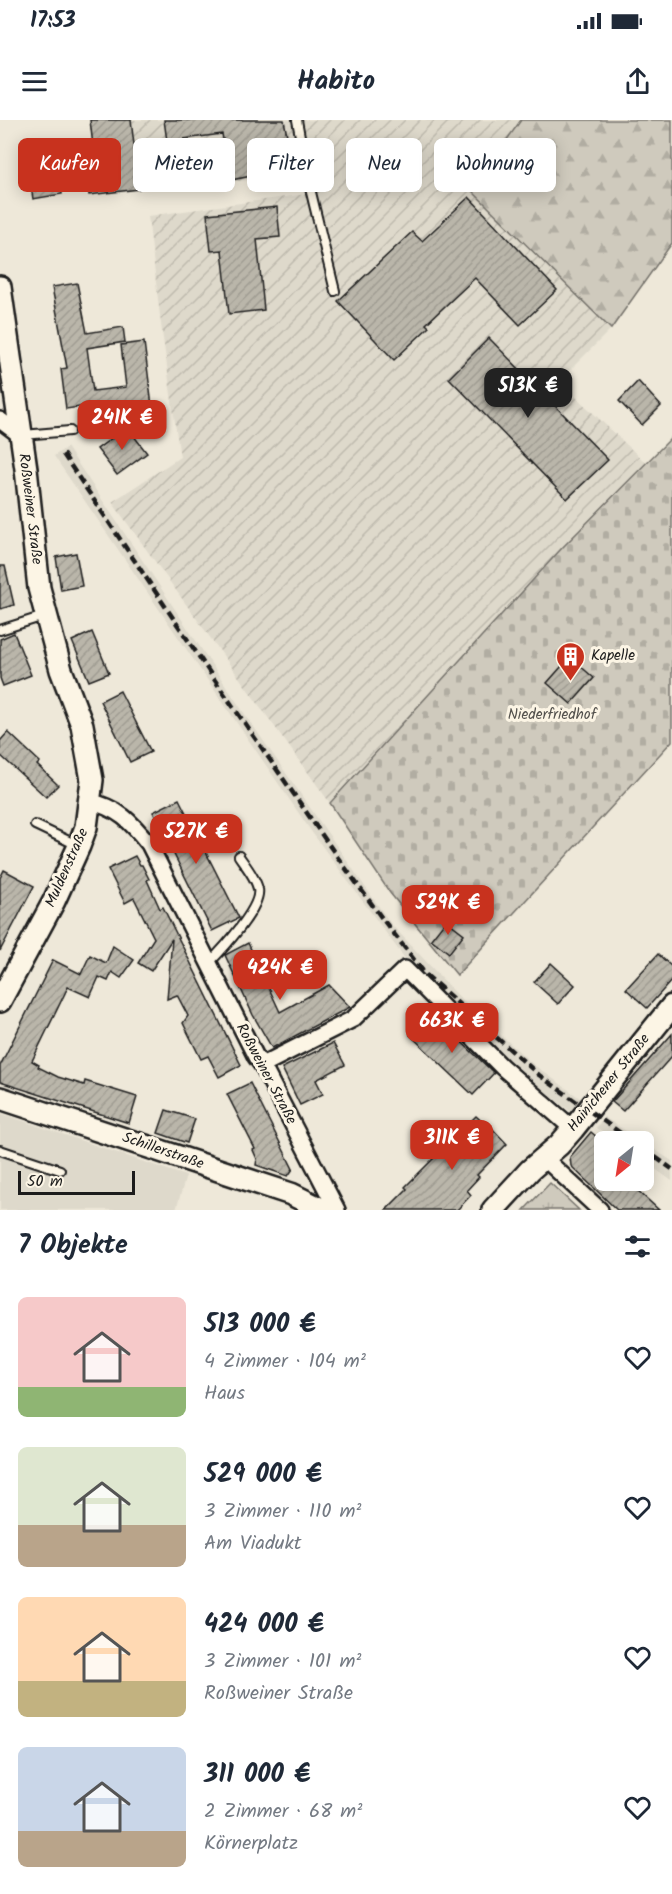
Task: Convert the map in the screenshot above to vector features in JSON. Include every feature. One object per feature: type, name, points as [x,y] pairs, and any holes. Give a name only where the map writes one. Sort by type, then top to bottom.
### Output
[{"type":"main road","name":"Roßweiner Straße","points":[[0,287],[4,348],[20,435],[39,588],[61,670],[82,725]]},
{"type":"main road","name":"Muldenstraße","points":[[0,1001],[54,901],[86,827],[92,780],[82,725]]},
{"type":"main road","name":"Hainichener Straße","points":[[493,1210],[543,1158],[559,1145],[672,1006]]},
{"type":"main road","name":"Schillerstraße","points":[[0,1098],[291,1194],[323,1210]]},
{"type":"street","points":[[0,420],[20,435]]},
{"type":"street","name":"Roßweiner Straße","points":[[90,802],[104,805],[119,813],[149,844],[256,1057],[337,1210]]},
{"type":"street","points":[[262,1065],[353,1018],[405,969],[501,1067],[573,1129]]},
{"type":"street","points":[[543,1158],[600,1210]]},
{"type":"lane","points":[[297,120],[308,180],[335,291]]},
{"type":"lane","points":[[20,435],[69,431]]},
{"type":"lane","points":[[0,630],[46,615]]},
{"type":"lane","points":[[35,825],[79,846]]},
{"type":"lane","points":[[209,963],[246,920],[259,893],[258,886],[239,856]]},
{"type":"lane","points":[[0,1150],[60,1170]]},
{"type":"shaded area","points":[[131,120],[521,120],[508,138],[434,138],[434,192],[473,192],[611,329],[559,381],[646,463],[562,548],[330,803],[112,502],[180,457],[148,216],[307,194],[306,192],[334,192],[334,138],[247,138],[247,180],[235,181],[235,138],[133,138]]},
{"type":"shaded area","points":[[67,447],[242,710],[391,924],[464,1002],[534,1065],[584,1101],[575,1115],[487,1041],[445,1002],[406,960],[311,831],[54,456]]},
{"type":"shaded area","points":[[0,1113],[186,1176],[176,1210],[0,1210]]},
{"type":"shaded area","points":[[604,1117],[626,1131],[600,1131],[596,1128]]},
{"type":"shaded area","points":[[654,1149],[672,1161],[672,1181],[654,1168]]},
{"type":"green space","points":[[521,120],[672,120],[672,243],[611,329],[473,192],[556,192],[556,138],[508,138]]},
{"type":"green space","name":"Niederfriedhof","points":[[672,437],[672,741],[457,975],[390,893],[330,803],[562,548]]},
{"type":"green space","points":[[550,1183],[579,1210],[524,1210]]},
{"type":"building","points":[[90,120],[131,120],[133,190],[121,191],[121,138],[92,138]]},
{"type":"building","points":[[164,120],[284,120],[287,138],[247,138],[247,177],[235,179],[235,138],[223,138],[222,134],[192,138],[167,138]]},
{"type":"building","points":[[32,192],[62,192],[62,194],[33,199]]},
{"type":"building","points":[[89,192],[114,192],[89,195]]},
{"type":"building","points":[[469,197],[557,290],[520,325],[475,278],[426,324],[429,327],[394,360],[338,301],[412,232],[422,241]]},
{"type":"building","points":[[277,207],[280,237],[257,239],[264,310],[229,314],[222,250],[211,251],[207,214]]},
{"type":"building","points":[[77,283],[87,333],[123,327],[125,342],[87,348],[93,391],[126,387],[121,345],[144,342],[152,406],[109,411],[108,403],[66,409],[61,369],[67,368],[52,287]]},
{"type":"building","points":[[489,338],[608,460],[567,499],[449,378]]},
{"type":"building","points":[[638,381],[661,406],[642,425],[619,401]]},
{"type":"building","points":[[127,427],[147,453],[117,475],[97,449]]},
{"type":"building","points":[[76,553],[82,586],[61,590],[56,557]]},
{"type":"building","points":[[0,566],[5,566],[14,605],[0,609]]},
{"type":"building","points":[[92,632],[109,673],[89,681],[72,641]]},
{"type":"building","points":[[14,633],[31,675],[3,686],[0,678],[0,639]]},
{"type":"building","name":"Kapelle","points":[[570,657],[594,678],[571,704],[547,683]]},
{"type":"building","points":[[120,691],[151,752],[130,762],[100,701]]},
{"type":"building","points":[[8,732],[40,762],[37,765],[58,785],[46,797],[0,755],[0,741]]},
{"type":"building","points":[[179,799],[239,918],[212,931],[153,812]]},
{"type":"building","points":[[135,856],[142,865],[160,909],[163,907],[241,1065],[219,1077],[208,1056],[201,1059],[183,1023],[188,1016],[177,995],[167,999],[172,939],[151,971],[138,963],[154,938],[134,898],[125,903],[108,869]]},
{"type":"building","points":[[4,870],[34,886],[0,951],[0,878]]},
{"type":"building","points":[[446,920],[464,934],[449,953],[431,939]]},
{"type":"building","points":[[248,943],[280,1012],[329,985],[350,1007],[272,1048],[253,1015],[225,955]]},
{"type":"building","points":[[113,946],[134,960],[121,978],[112,972],[108,981],[99,977],[90,997],[68,987],[32,1061],[39,1065],[38,1067],[58,1077],[84,1085],[85,1081],[137,1097],[129,1123],[0,1082],[0,1066],[53,960],[81,974],[90,955],[106,963]]},
{"type":"building","points":[[658,954],[672,967],[672,980],[647,1008],[626,989]]},
{"type":"building","points":[[551,963],[575,985],[558,1004],[534,982]]},
{"type":"building","points":[[431,1013],[494,1073],[473,1095],[410,1035]]},
{"type":"building","points":[[672,1034],[672,1056],[623,1111],[612,1102]]},
{"type":"building","points":[[333,1043],[345,1065],[316,1080],[323,1094],[300,1105],[282,1068]]},
{"type":"building","points":[[250,1083],[293,1169],[288,1176],[256,1165],[257,1159],[253,1150],[255,1149],[227,1094]]},
{"type":"building","points":[[166,1110],[195,1119],[187,1143],[158,1133]]},
{"type":"building","points":[[476,1116],[486,1125],[487,1123],[507,1144],[477,1175],[479,1177],[467,1190],[471,1195],[457,1210],[386,1210],[407,1189],[405,1187]]},
{"type":"building","points":[[591,1132],[594,1135],[594,1188],[571,1166],[570,1157]]},
{"type":"building","points":[[597,1191],[638,1191],[659,1210],[617,1210]]},
{"type":"railway","points":[[63,454],[214,679],[336,855],[426,975],[539,1075],[618,1131]]},
{"type":"railway","points":[[654,1156],[672,1169]]},
{"type":"place","name":"Kapelle","points":[[570,682]]}]
